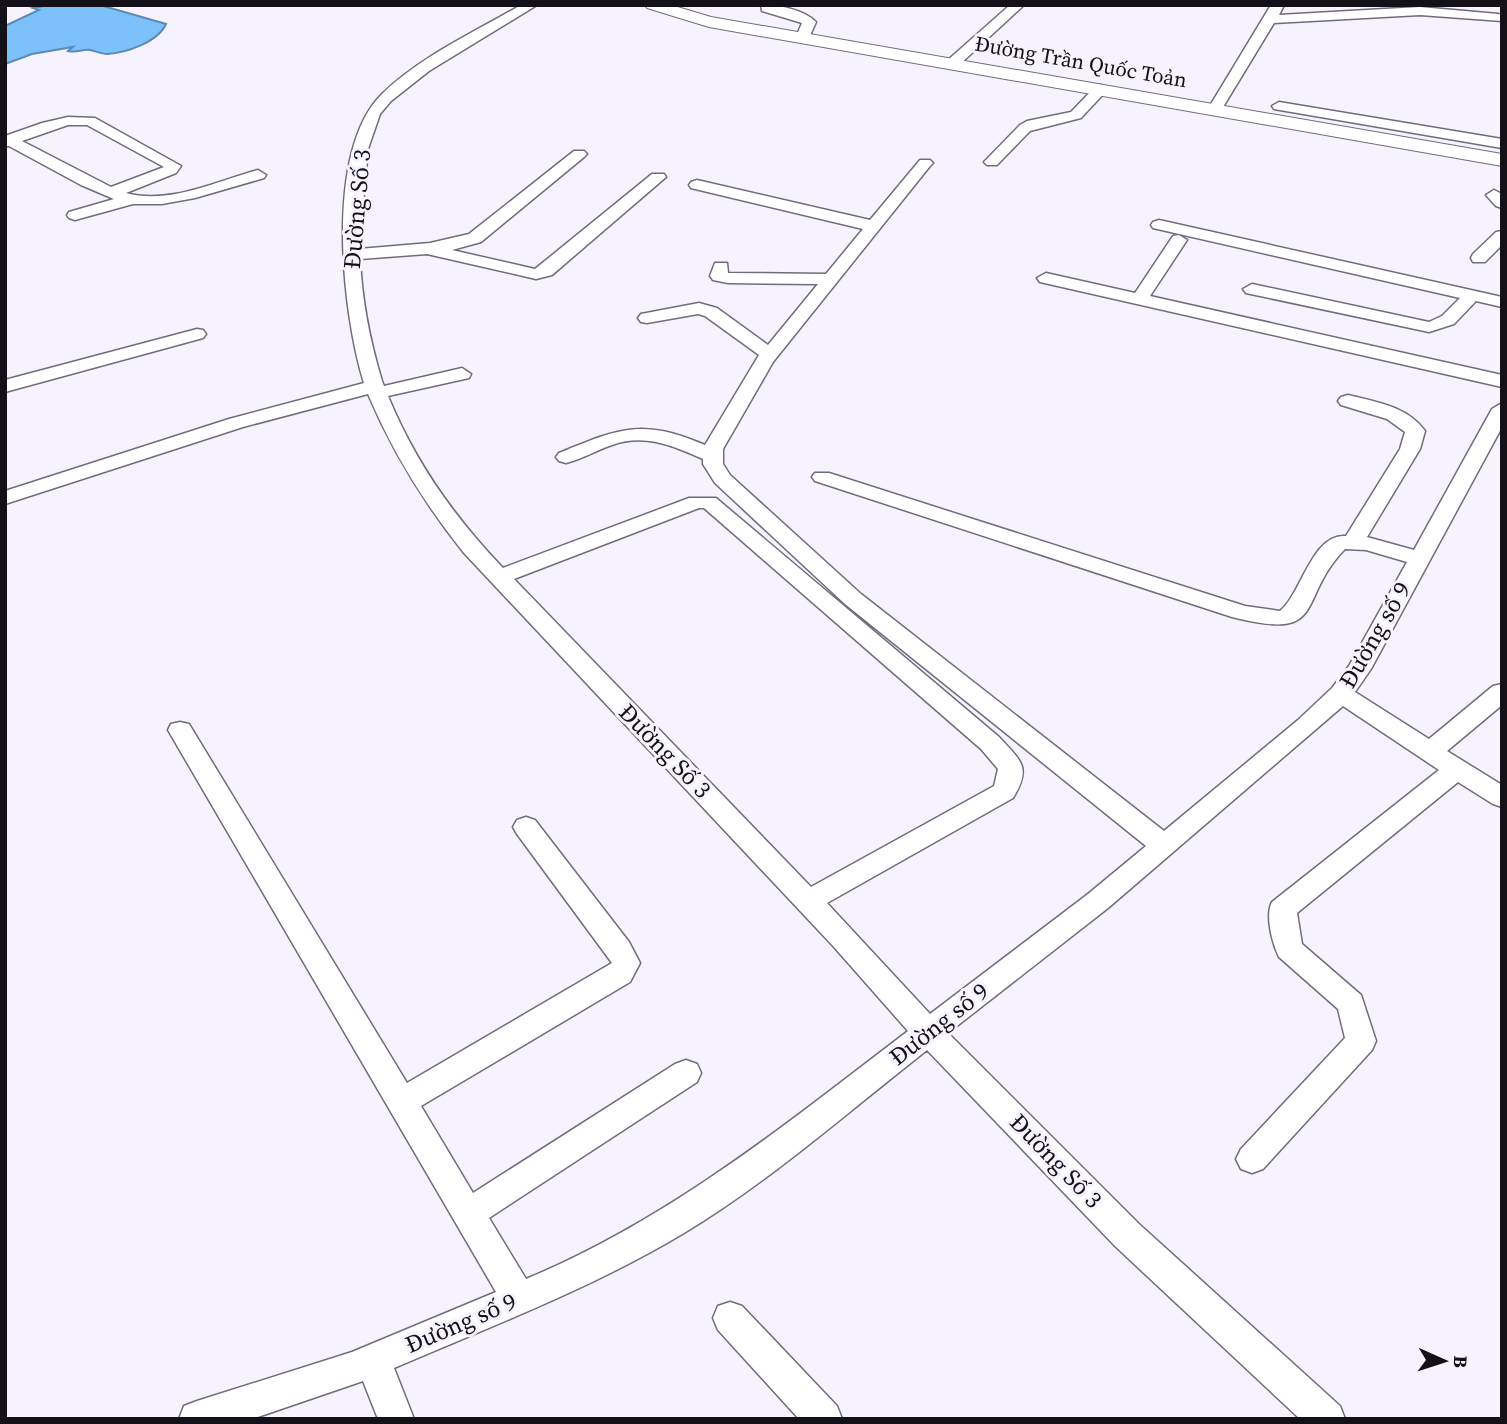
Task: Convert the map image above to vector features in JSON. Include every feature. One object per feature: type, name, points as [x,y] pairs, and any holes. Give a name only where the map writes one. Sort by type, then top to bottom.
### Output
[{"type":"main road","name":"Đường Trần Quốc Toản","points":[[653,5],[709,22],[954,62],[1502,160]]},
{"type":"street","name":"Đường Số 3","points":[[531,5],[412,77],[388,96],[373,114],[363,135],[352,210],[351,290],[375,390],[401,450],[444,517],[808,901],[928,1032],[1127,1235],[1327,1419]]},
{"type":"street","points":[[767,5],[766,8],[799,16],[808,22],[803,37]]},
{"type":"street","points":[[954,62],[1018,5]]},
{"type":"street","points":[[1215,109],[1278,5]]},
{"type":"street","points":[[1270,19],[1425,8],[1498,18]]},
{"type":"street","points":[[1334,16],[1366,22],[1414,22],[1502,33]]},
{"type":"street","points":[[992,162],[1025,128],[1032,124],[1076,115],[1101,89]]},
{"type":"street","points":[[1279,106],[1502,144]]},
{"type":"street","points":[[7,141],[62,121],[90,121],[173,166],[171,170],[111,193]]},
{"type":"street","points":[[7,141],[111,193],[133,199]]},
{"type":"street","points":[[350,255],[462,243],[475,238],[579,154]]},
{"type":"street","points":[[925,163],[769,354],[713,449],[713,464],[722,480],[853,599],[1164,846]]},
{"type":"street","points":[[75,215],[133,199],[166,198],[258,175]]},
{"type":"street","points":[[423,248],[536,274],[546,271],[658,177]]},
{"type":"street","points":[[697,185],[873,226]]},
{"type":"street","points":[[1159,225],[1502,302]]},
{"type":"street","points":[[1479,258],[1502,236]]},
{"type":"street","points":[[1139,300],[1179,240]]},
{"type":"street","points":[[721,267],[719,276],[728,278],[830,279]]},
{"type":"street","points":[[1046,278],[1502,381]]},
{"type":"street","points":[[1252,289],[1429,327],[1447,322],[1472,295]]},
{"type":"street","points":[[647,318],[699,309],[711,312],[769,354]]},
{"type":"street","points":[[5,386],[197,334]]},
{"type":"street","points":[[5,498],[236,423],[375,390],[462,373]]},
{"type":"street","points":[[1349,401],[1398,416],[1410,424],[1415,432],[1410,449],[1353,542]]},
{"type":"street","name":"Đường số 9","points":[[197,1419],[373,1360],[574,1275],[673,1222],[764,1159],[1164,846],[1307,726],[1341,694],[1359,669],[1502,409]]},
{"type":"street","points":[[566,457],[624,435],[641,434],[672,438],[713,456]]},
{"type":"street","points":[[822,477],[1240,612],[1271,618],[1286,618],[1299,607],[1324,559],[1340,542],[1353,542],[1419,558]]},
{"type":"street","points":[[499,577],[696,502],[709,502],[990,743],[1011,767],[1011,778],[1004,792],[808,901]]},
{"type":"street","points":[[1430,752],[1502,692]]},
{"type":"street","points":[[1341,694],[1502,798]]},
{"type":"street","points":[[180,730],[519,1299]]},
{"type":"street","points":[[1252,1159],[1361,1041],[1351,1003],[1289,949],[1282,909],[1457,769]]},
{"type":"street","points":[[401,1102],[620,974],[626,963],[526,827]]},
{"type":"street","points":[[468,1214],[686,1073]]},
{"type":"street","points":[[730,1318],[824,1419]]},
{"type":"street","points":[[373,1360],[396,1419]]},
{"type":"water","points":[[49,5],[100,5],[166,24],[149,41],[123,51],[107,54],[90,50],[68,51],[73,47],[32,54],[5,64],[5,26],[39,10],[33,8]]}]
